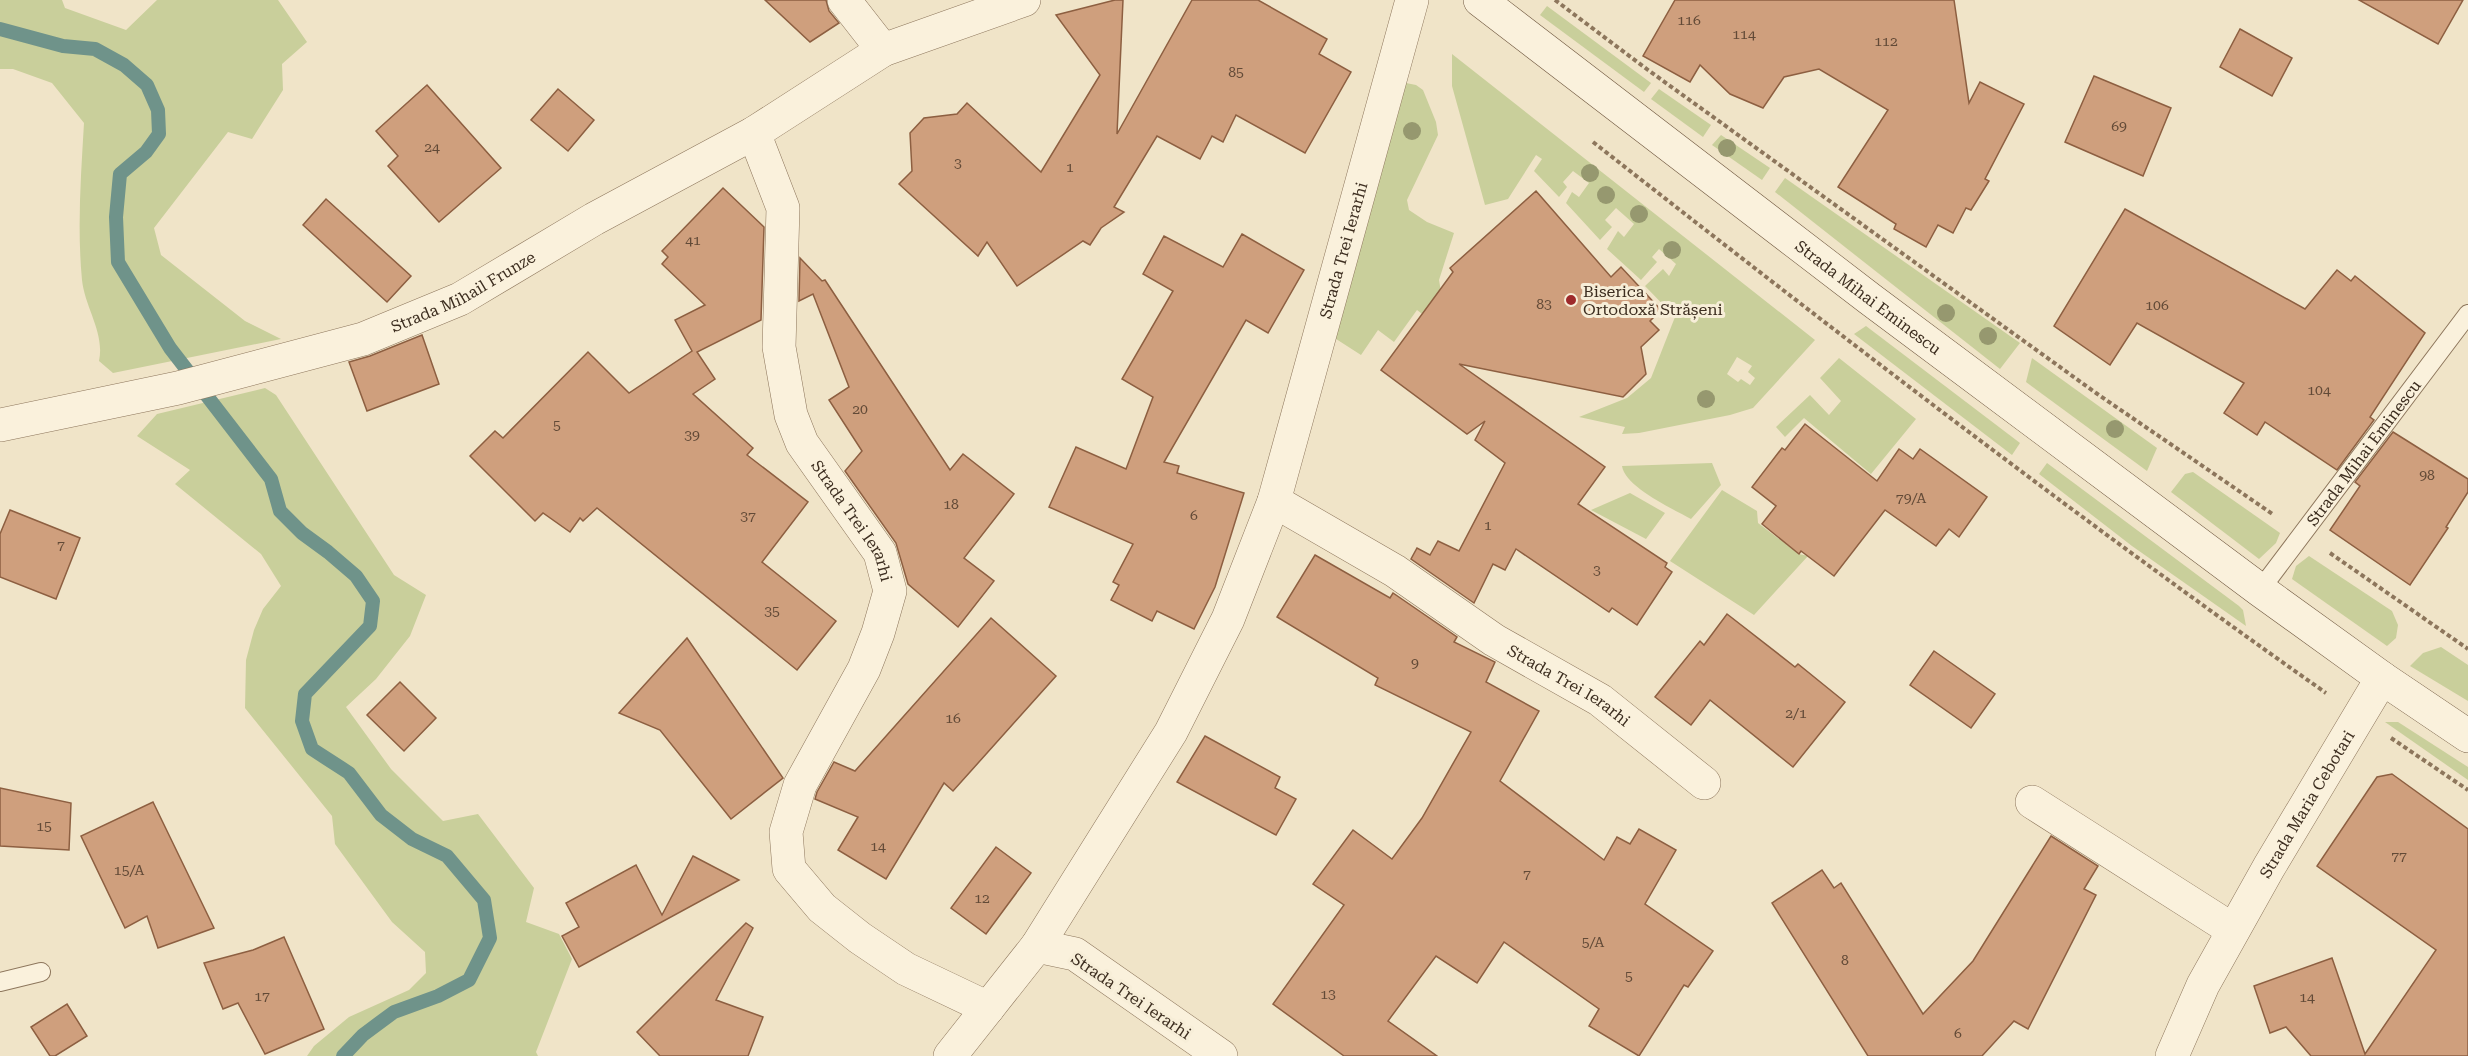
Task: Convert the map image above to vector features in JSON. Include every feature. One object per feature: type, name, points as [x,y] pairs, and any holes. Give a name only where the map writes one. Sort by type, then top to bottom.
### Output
[{"type":"street","points":[[844,0],[883,50]]},
{"type":"street","name":"Strada Mihail Frunze","points":[[0,425],[178,388],[363,339],[460,298],[594,219],[754,133],[883,50],[1024,0]]},
{"type":"street","name":"Strada Trei Ierarhi","points":[[950,1056],[1037,946],[1171,732],[1228,619],[1274,501],[1412,0]]},
{"type":"street","name":"Strada Mihai Eminescu","points":[[1480,0],[1880,306],[2260,590],[2382,678],[2468,736]]},
{"type":"street","name":"Strada Trei Ierarhi","points":[[754,133],[783,208],[779,347],[792,415],[802,443],[880,553],[890,591],[878,633],[864,669],[800,785],[786,832],[789,869],[822,908],[860,938],[906,969],[988,1008]]},
{"type":"street","name":"Strada Trei Ierarhi","points":[[1274,501],[1395,571],[1494,640],[1600,700],[1704,783]]},
{"type":"street","name":"Strada Maria Cebotari","points":[[2172,1056],[2203,985],[2233,930],[2382,678]]},
{"type":"street","points":[[2032,802],[2233,930]]},
{"type":"street","name":"Strada Trei Ierarhi","points":[[1037,946],[1075,954],[1221,1056]]},
{"type":"lane","name":"Strada Mihai Eminescu","points":[[2260,590],[2468,314]]},
{"type":"lane","points":[[0,982],[41,972]]},
{"type":"path","points":[[1556,0],[1648,70],[2077,379],[2468,649]]},
{"type":"path","points":[[1588,138],[1884,369],[2182,592],[2359,717],[2468,790]]},
{"type":"green space","points":[[0,0],[62,0],[65,8],[126,30],[157,0],[278,0],[307,42],[282,64],[283,90],[252,139],[228,132],[154,228],[161,255],[245,321],[281,339],[113,373],[99,361],[97,330],[82,280],[80,201],[84,123],[52,83],[13,69],[0,69]]},
{"type":"green space","points":[[1547,6],[1651,83],[1644,92],[1540,15]]},
{"type":"green space","points":[[1452,54],[1815,340],[1753,408],[1730,415],[1639,433],[1622,434],[1625,427],[1579,417],[1627,398],[1651,378],[1675,317],[1645,286],[1663,269],[1669,276],[1676,264],[1659,249],[1652,257],[1657,262],[1641,280],[1607,249],[1618,231],[1624,237],[1634,224],[1616,208],[1605,220],[1612,227],[1600,240],[1566,203],[1572,192],[1579,197],[1589,183],[1573,171],[1563,182],[1567,187],[1559,197],[1534,171],[1542,159],[1536,155],[1508,199],[1485,205],[1452,86]],"holes":[[[1737,357],[1752,366],[1748,372],[1755,378],[1750,385],[1741,379],[1738,382],[1727,374]]]},
{"type":"green space","points":[[1406,83],[1416,85],[1423,90],[1436,122],[1438,135],[1407,200],[1409,210],[1427,222],[1454,233],[1439,280],[1447,328],[1444,331],[1417,310],[1394,342],[1378,330],[1361,355],[1333,337]]},
{"type":"green space","points":[[1659,89],[1711,125],[1703,137],[1651,99]]},
{"type":"green space","points":[[1721,135],[1770,168],[1762,180],[1712,145]]},
{"type":"green space","points":[[1785,178],[2020,343],[2000,369],[1775,192]]},
{"type":"green space","points":[[1866,326],[2020,443],[2012,455],[1854,334]]},
{"type":"green space","points":[[1839,358],[1916,419],[1871,474],[1804,418],[1785,437],[1776,427],[1810,395],[1829,415],[1841,401],[1820,378]]},
{"type":"green space","points":[[2032,358],[2157,448],[2147,471],[2026,382]]},
{"type":"green space","points":[[265,388],[276,395],[394,575],[426,595],[410,636],[376,679],[346,707],[391,769],[443,821],[478,814],[534,888],[526,922],[559,934],[572,959],[536,1052],[538,1056],[307,1056],[314,1046],[349,1017],[409,990],[426,973],[425,952],[392,922],[335,844],[332,816],[245,708],[246,660],[254,630],[263,609],[281,586],[261,554],[175,484],[190,470],[137,436],[157,414]]},
{"type":"green space","points":[[1712,463],[1721,485],[1691,519],[1640,489],[1625,474],[1622,466]]},
{"type":"green space","points":[[2047,463],[2239,606],[2243,610],[2246,626],[2132,546],[2039,474]]},
{"type":"green space","points":[[2193,472],[2280,533],[2276,543],[2259,559],[2171,492],[2185,474]]},
{"type":"green space","points":[[1722,490],[1757,511],[1758,523],[1799,554],[1808,556],[1754,615],[1670,561]]},
{"type":"green space","points":[[1630,493],[1665,513],[1646,539],[1591,510]]},
{"type":"green space","points":[[2309,556],[2392,611],[2398,625],[2396,638],[2387,646],[2292,579],[2296,566]]},
{"type":"green space","points":[[2441,647],[2468,665],[2468,701],[2410,666],[2423,653]]},
{"type":"green space","points":[[2385,722],[2398,722],[2468,767],[2468,780]]},
{"type":"building","points":[[765,0],[826,0],[829,11],[839,23],[810,42]]},
{"type":"building","points":[[1123,0],[1117,134],[1192,0],[1258,0],[1327,39],[1319,54],[1351,72],[1305,153],[1236,115],[1223,142],[1212,136],[1200,159],[1157,136],[1114,207],[1124,212],[1101,228],[1090,245],[1083,241],[1017,286],[987,242],[978,256],[899,184],[912,171],[910,133],[924,118],[957,114],[967,103],[1041,172],[1100,75],[1056,15]]},
{"type":"building","points":[[1675,0],[1954,0],[1969,103],[1980,82],[2024,104],[1985,179],[1989,181],[1971,210],[1966,208],[1953,233],[1938,225],[1926,247],[1894,229],[1896,224],[1838,187],[1888,110],[1819,69],[1784,77],[1763,108],[1730,94],[1700,65],[1690,82],[1643,56]]},
{"type":"building","points":[[2359,0],[2463,0],[2438,44]]},
{"type":"building","points":[[2240,29],[2292,58],[2272,96],[2220,67]]},
{"type":"building","points":[[2094,76],[2171,108],[2143,176],[2065,142]]},
{"type":"building","points":[[427,85],[501,168],[439,222],[388,166],[398,156],[376,131]]},
{"type":"building","points":[[558,89],[594,120],[568,151],[531,120]]},
{"type":"building","points":[[723,188],[764,227],[761,320],[697,352],[715,379],[693,394],[753,448],[747,455],[808,502],[762,562],[836,621],[797,670],[597,508],[583,521],[580,518],[570,532],[543,513],[535,521],[470,456],[495,431],[503,438],[588,352],[629,393],[692,351],[675,320],[705,305],[662,264],[668,257],[662,251]]},
{"type":"building","points":[[1536,191],[1611,277],[1621,267],[1661,310],[1650,321],[1659,330],[1641,347],[1646,374],[1623,397],[1459,364],[1605,467],[1578,504],[1667,563],[1665,567],[1672,572],[1637,625],[1612,608],[1609,612],[1516,549],[1505,570],[1493,564],[1474,603],[1411,559],[1417,548],[1430,555],[1438,541],[1459,551],[1505,463],[1475,440],[1485,421],[1467,434],[1381,370],[1453,272],[1450,268]]},
{"type":"building","points":[[326,199],[411,276],[387,302],[303,225]]},
{"type":"building","points":[[2125,209],[2305,309],[2337,270],[2351,281],[2355,276],[2425,333],[2370,417],[2374,420],[2337,470],[2265,422],[2257,435],[2224,413],[2244,383],[2137,323],[2110,365],[2054,326]]},
{"type":"building","points":[[1242,234],[1304,270],[1268,333],[1246,320],[1164,462],[1179,466],[1177,473],[1244,493],[1215,587],[1194,629],[1157,611],[1152,621],[1111,600],[1119,585],[1113,582],[1133,544],[1049,507],[1076,447],[1126,469],[1153,397],[1122,379],[1173,291],[1143,274],[1164,236],[1223,267]]},
{"type":"building","points":[[800,258],[822,281],[825,280],[950,470],[963,454],[1014,494],[964,558],[994,581],[958,627],[908,584],[896,543],[845,471],[862,451],[829,400],[849,387],[813,294],[799,301]]},
{"type":"building","points":[[422,335],[439,384],[367,411],[349,362]]},
{"type":"building","points":[[1805,424],[1877,481],[1899,449],[1913,459],[1920,449],[1987,497],[1959,537],[1949,529],[1936,546],[1885,510],[1834,576],[1801,551],[1799,554],[1762,524],[1776,506],[1752,487],[1782,448],[1785,450]]},
{"type":"building","points":[[2393,432],[2468,479],[2468,492],[2446,527],[2448,528],[2410,585],[2330,530],[2360,486],[2355,482]]},
{"type":"building","points":[[10,510],[80,538],[56,599],[0,577],[0,534]]},
{"type":"building","points":[[1315,555],[1390,598],[1393,593],[1457,637],[1454,642],[1495,662],[1486,682],[1539,711],[1500,781],[1604,860],[1617,837],[1630,844],[1639,829],[1676,850],[1645,904],[1713,951],[1688,987],[1684,985],[1639,1056],[1589,1026],[1599,1009],[1504,942],[1477,983],[1436,956],[1388,1021],[1437,1056],[1344,1056],[1273,1004],[1344,905],[1313,884],[1353,830],[1392,859],[1422,818],[1471,732],[1375,685],[1378,678],[1277,617]]},
{"type":"building","points":[[1727,614],[1795,667],[1798,664],[1845,702],[1793,767],[1710,700],[1691,725],[1655,697],[1700,641],[1704,645]]},
{"type":"building","points":[[991,618],[1056,676],[953,791],[944,783],[886,879],[838,850],[858,817],[815,799],[817,792],[834,762],[855,771]]},
{"type":"building","points":[[687,638],[783,778],[731,819],[660,730],[619,713]]},
{"type":"building","points":[[1934,651],[1995,694],[1971,728],[1910,685]]},
{"type":"building","points":[[400,682],[436,718],[404,751],[367,715]]},
{"type":"building","points":[[1205,736],[1280,777],[1275,788],[1296,799],[1276,835],[1177,782]]},
{"type":"building","points":[[2392,774],[2468,829],[2468,1056],[2311,1056],[2286,1027],[2270,1033],[2254,986],[2332,958],[2365,1054],[2436,950],[2317,866],[2377,777]]},
{"type":"building","points":[[0,788],[71,803],[69,850],[0,846]]},
{"type":"building","points":[[153,802],[214,928],[158,948],[147,916],[125,928],[81,836]]},
{"type":"building","points":[[2051,836],[2098,866],[2084,889],[2096,895],[2028,1029],[2014,1021],[1982,1056],[1868,1056],[1772,903],[1822,870],[1834,888],[1841,883],[1923,1014],[1973,961]]},
{"type":"building","points":[[996,847],[1031,873],[986,934],[951,908]]},
{"type":"building","points":[[693,856],[739,880],[579,967],[562,936],[579,927],[566,903],[636,865],[662,915]]},
{"type":"building","points":[[746,923],[753,928],[716,1000],[763,1017],[748,1056],[660,1056],[637,1032]]},
{"type":"building","points":[[284,937],[324,1029],[265,1054],[238,1003],[223,1009],[204,963],[253,950]]},
{"type":"building","points":[[67,1004],[87,1036],[55,1056],[50,1056],[31,1027]]},
{"type":"waterway","points":[[0,29],[63,46],[95,49],[124,65],[147,85],[158,110],[159,134],[146,152],[120,174],[116,217],[118,262],[170,348],[271,479],[280,511],[302,533],[356,576],[373,601],[370,626],[305,694],[302,721],[312,749],[349,773],[381,815],[412,839],[447,856],[484,900],[490,938],[469,980],[438,996],[394,1012],[363,1035],[343,1056]]},
{"type":"place","name":"Biserica Ortodoxă Strășeni","points":[[1571,300]]}]
